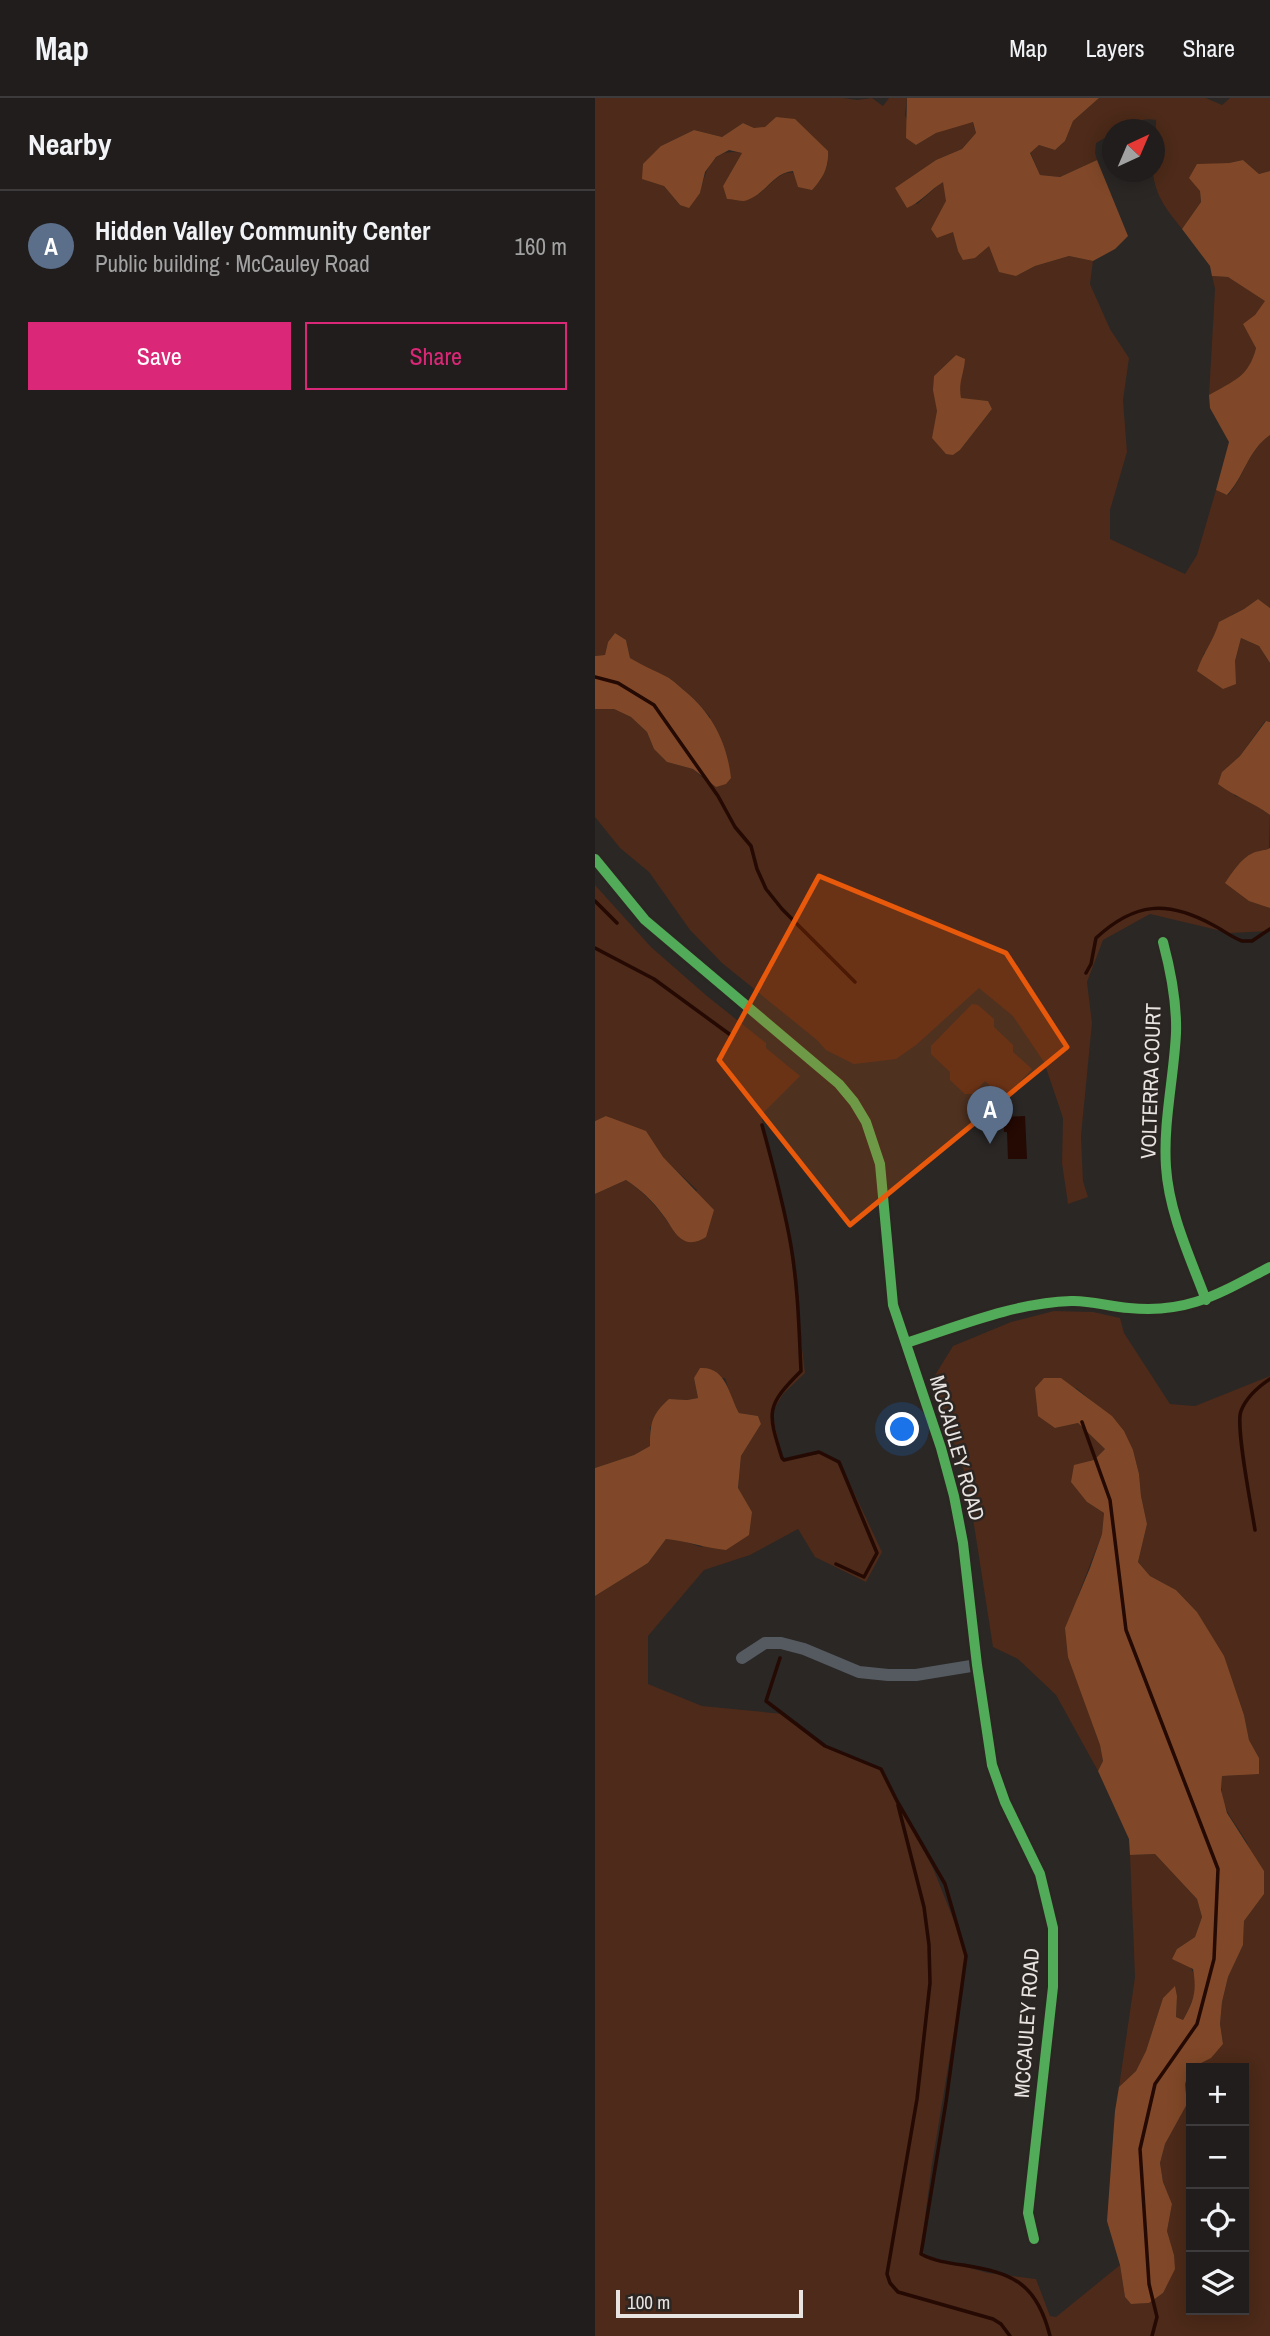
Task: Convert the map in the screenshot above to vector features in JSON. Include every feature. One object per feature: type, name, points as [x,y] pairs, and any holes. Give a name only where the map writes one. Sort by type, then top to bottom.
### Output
[{"type":"street","name":"MCCAULEY ROAD","points":[[595,859],[645,920],[839,1084],[866,1122],[880,1164],[894,1305],[954,1496],[963,1544],[992,1765],[1005,1802],[1040,1874],[1053,1928],[1053,1987],[1028,2213],[1034,2239]]},
{"type":"street","name":"VOLTERRA COURT","points":[[1163,942],[1173,979],[1176,1031],[1167,1120],[1166,1167],[1177,1223],[1206,1300]]},
{"type":"street","points":[[906,1343],[1016,1308],[1073,1300],[1131,1309],[1171,1309],[1206,1300],[1270,1267]]},
{"type":"street","points":[[742,1658],[765,1643],[781,1643],[804,1649],[859,1672],[916,1675],[977,1665]]},
{"type":"highlighted area","points":[[819,876],[1006,953],[1067,1047],[850,1225],[719,1060]]},
{"type":"shaded area","points":[[595,98],[872,98],[883,106],[889,98],[907,98],[905,115],[916,145],[936,133],[972,121],[976,133],[962,149],[936,160],[896,188],[917,204],[943,181],[958,251],[975,258],[989,245],[1016,276],[1035,266],[1069,256],[1093,261],[1090,284],[1110,329],[1129,358],[1123,400],[1127,452],[1110,510],[1110,539],[1185,574],[1197,555],[1216,490],[1228,495],[1256,448],[1270,435],[1270,608],[1258,599],[1232,615],[1203,655],[1235,661],[1241,638],[1259,646],[1270,663],[1270,722],[1265,721],[1240,756],[1222,772],[1235,796],[1247,799],[1270,815],[1267,907],[1270,908],[1270,931],[1230,933],[1150,914],[1103,940],[1087,982],[1092,1023],[1081,1136],[1083,1181],[1088,1197],[1068,1204],[1062,1163],[1063,1118],[1044,1062],[1013,1016],[979,988],[916,1045],[896,1059],[854,1064],[826,1050],[722,963],[690,930],[649,872],[620,848],[595,817],[595,709],[614,709],[631,717],[647,732],[654,749],[667,762],[693,769],[703,778],[710,717],[671,679],[649,671],[630,658],[626,640],[615,633],[608,642],[605,655],[595,656]],"holes":[[[776,117],[828,151],[828,163],[820,181],[787,173],[775,179],[759,194],[723,186],[742,153],[732,152],[724,153],[712,161],[700,193],[680,205],[664,186],[661,146],[694,130],[722,137],[743,123],[754,128],[765,128]],[[956,355],[964,369],[958,383],[961,399],[988,401],[992,409],[960,450],[953,455],[936,406],[934,376]]]},
{"type":"shaded area","points":[[907,98],[1099,98],[1073,121],[1065,141],[1055,150],[1039,145],[1030,153],[1040,175],[1060,177],[1097,160],[1102,172],[1102,182],[1106,182],[1128,236],[1115,249],[1093,261],[1069,256],[1035,266],[1016,276],[999,272],[989,246],[975,258],[963,260],[953,232],[937,238],[931,229],[946,201],[943,182],[907,208],[895,188],[936,160],[962,149],[976,133],[973,122],[936,133],[916,145],[906,138]]},
{"type":"shaded area","points":[[1099,98],[1206,98],[1222,105],[1230,98],[1270,98],[1270,171],[1259,174],[1243,160],[1197,165],[1201,202],[1182,229],[1163,202],[1154,182],[1165,182],[1165,119],[1102,119],[1102,140],[1096,143],[1097,160],[1060,177],[1040,175],[1030,152],[1039,145],[1055,150],[1065,141],[1073,121]]},
{"type":"shaded area","points":[[776,117],[795,119],[828,151],[825,172],[812,190],[798,187],[793,171],[780,176],[751,199],[727,199],[723,186],[742,153],[729,150],[716,157],[705,172],[700,193],[689,208],[680,205],[664,186],[642,179],[643,164],[661,146],[694,130],[722,137],[743,123],[754,128],[765,127]]},
{"type":"shaded area","points":[[1243,160],[1259,174],[1270,171],[1270,435],[1256,448],[1227,495],[1216,490],[1229,442],[1210,408],[1209,395],[1233,382],[1249,366],[1256,348],[1243,324],[1255,315],[1265,301],[1228,277],[1212,276],[1210,266],[1182,229],[1201,202],[1200,191],[1189,178],[1197,164]]},
{"type":"shaded area","points":[[1212,276],[1228,277],[1266,301],[1255,315],[1256,348],[1252,364],[1238,379],[1209,395],[1215,289]]},
{"type":"shaded area","points":[[956,355],[965,359],[961,398],[988,401],[992,409],[960,450],[953,455],[946,454],[932,438],[937,411],[933,390],[934,376]]},
{"type":"shaded area","points":[[1258,599],[1270,608],[1270,663],[1259,646],[1241,638],[1235,661],[1236,684],[1223,689],[1197,671],[1199,664],[1219,622]]},
{"type":"shaded area","points":[[615,633],[626,640],[630,658],[671,680],[704,710],[717,730],[726,753],[731,778],[726,784],[716,787],[693,769],[667,762],[654,749],[647,732],[631,717],[614,709],[595,709],[595,656],[605,655],[608,642]]},
{"type":"shaded area","points":[[1266,721],[1270,722],[1270,815],[1218,784],[1222,772],[1240,756]]},
{"type":"shaded area","points":[[1270,848],[1270,908],[1249,901],[1225,883],[1245,858]]},
{"type":"shaded area","points":[[595,885],[651,947],[766,1043],[766,1048],[800,1076],[761,1115],[789,1238],[805,1373],[783,1394],[772,1413],[783,1460],[824,1453],[842,1467],[882,1552],[866,1582],[815,1557],[798,1529],[750,1555],[704,1570],[648,1636],[648,1684],[702,1706],[783,1714],[830,1749],[880,1769],[933,1868],[967,1953],[932,2164],[922,2241],[924,2255],[988,2273],[1036,2279],[1050,2316],[1056,2317],[1120,2265],[1125,2297],[1131,2304],[1149,2303],[1163,2293],[1174,2255],[1167,2231],[1172,2204],[1163,2182],[1160,2163],[1165,2144],[1186,2106],[1186,2315],[1249,2315],[1249,2063],[1199,2063],[1223,2044],[1220,2024],[1228,1977],[1243,1945],[1244,1921],[1264,1894],[1249,1847],[1224,1804],[1222,1776],[1241,1775],[1259,1758],[1249,1740],[1234,1686],[1197,1612],[1176,1590],[1150,1576],[1138,1562],[1147,1524],[1133,1450],[1093,1402],[1076,1388],[1055,1428],[1078,1423],[1105,1449],[1094,1460],[1087,1502],[1104,1513],[1102,1534],[1078,1596],[1076,1677],[1100,1745],[1103,1761],[1098,1771],[1056,1695],[1018,1659],[993,1647],[967,1480],[932,1380],[953,1346],[1011,1322],[1054,1311],[1093,1312],[1120,1318],[1124,1333],[1170,1404],[1195,1406],[1270,1376],[1270,2336],[595,2336],[595,1596],[648,1563],[666,1539],[701,1547],[752,1512],[738,1489],[741,1456],[761,1424],[758,1416],[739,1413],[725,1378],[694,1378],[698,1398],[669,1399],[650,1428],[650,1446],[634,1455],[595,1468],[595,1194],[626,1180],[641,1191],[675,1233],[697,1190],[663,1158],[655,1146],[607,1116],[595,1121]]},
{"type":"shaded area","points":[[972,1004],[978,1005],[994,1019],[994,1027],[1013,1045],[1013,1052],[1032,1069],[1004,1099],[985,1081],[973,1094],[965,1094],[950,1080],[950,1072],[931,1054],[931,1046]]},
{"type":"shaded area","points":[[983,1092],[989,1095],[992,1101],[989,1107],[983,1110],[977,1107],[974,1101],[977,1095]]},
{"type":"shaded area","points":[[606,1116],[646,1131],[663,1157],[714,1210],[706,1237],[693,1242],[681,1239],[651,1200],[626,1180],[595,1194],[595,1121]]},
{"type":"shaded area","points":[[1025,1116],[1027,1159],[1008,1159],[1007,1132],[1004,1132],[1003,1117]]},
{"type":"shaded area","points":[[700,1368],[716,1372],[729,1390],[739,1413],[758,1416],[761,1424],[741,1456],[738,1488],[752,1512],[749,1535],[726,1550],[666,1539],[648,1563],[595,1596],[595,1468],[634,1455],[650,1446],[653,1420],[663,1404],[669,1399],[698,1398],[694,1378]]},
{"type":"shaded area","points":[[1044,1378],[1061,1378],[1112,1416],[1124,1431],[1133,1450],[1139,1474],[1147,1524],[1138,1562],[1150,1576],[1176,1590],[1197,1612],[1224,1656],[1244,1715],[1249,1740],[1259,1758],[1259,1774],[1222,1776],[1221,1790],[1227,1813],[1264,1871],[1264,1894],[1244,1921],[1243,1945],[1228,1977],[1220,2024],[1223,2044],[1211,2058],[1201,2063],[1186,2063],[1186,2106],[1165,2144],[1160,2163],[1163,2182],[1172,2204],[1167,2231],[1175,2269],[1163,2293],[1149,2303],[1131,2304],[1125,2297],[1120,2265],[1107,2221],[1115,2111],[1119,2087],[1136,2071],[1146,2051],[1163,1998],[1175,1986],[1176,2017],[1183,2020],[1190,2007],[1195,1984],[1193,1969],[1172,1959],[1177,1949],[1195,1937],[1202,1917],[1197,1899],[1155,1854],[1130,1855],[1129,1839],[1098,1771],[1103,1761],[1100,1745],[1068,1657],[1065,1628],[1102,1534],[1104,1513],[1087,1502],[1071,1482],[1074,1465],[1094,1460],[1105,1449],[1078,1423],[1055,1428],[1038,1416],[1035,1388]]},
{"type":"shaded area","points":[[1155,1854],[1197,1899],[1202,1917],[1195,1937],[1177,1949],[1191,1968],[1196,1983],[1195,1990],[1183,2020],[1176,2017],[1175,1987],[1163,1998],[1146,2051],[1136,2071],[1119,2087],[1135,1977],[1130,1855]]},
{"type":"waterway","points":[[595,677],[618,683],[654,705],[718,796],[735,827],[751,846],[766,889],[782,909],[855,982]]},
{"type":"waterway","points":[[595,901],[617,923]]},
{"type":"waterway","points":[[1086,973],[1091,964],[1096,938],[1110,926],[1138,911],[1181,911],[1242,941],[1252,941],[1270,929]]},
{"type":"waterway","points":[[595,948],[654,979],[732,1036]]},
{"type":"waterway","points":[[762,1125],[791,1246],[800,1340],[801,1371],[781,1393],[773,1410],[772,1419],[777,1442],[784,1460],[819,1452],[839,1462],[877,1553],[864,1577],[836,1564]]},
{"type":"waterway","points":[[1255,1530],[1242,1450],[1240,1419],[1243,1406],[1249,1397],[1270,1379]]},
{"type":"waterway","points":[[1082,1422],[1110,1500],[1126,1630],[1218,1869],[1214,1959],[1197,2024],[1155,2084],[1140,2149],[1149,2284],[1157,2317],[1152,2336]]},
{"type":"waterway","points":[[780,1658],[766,1701],[825,1746],[881,1769],[945,1884],[966,1956],[921,2254],[1010,2277],[1021,2284],[1038,2304],[1050,2336]]},
{"type":"waterway","points":[[898,1805],[924,1907],[930,1983],[917,2099],[887,2274],[890,2283],[898,2292],[993,2319],[1001,2324],[1010,2336]]},
{"type":"cycle path","points":[[595,859],[645,920],[839,1084],[866,1122],[880,1164],[893,1305],[941,1448],[954,1496],[963,1543],[992,1765],[1005,1802],[1040,1874],[1053,1928],[1053,1987],[1028,2213],[1034,2239]]},
{"type":"cycle path","points":[[1163,942],[1173,987],[1176,1021],[1166,1133],[1168,1184],[1181,1235],[1206,1300]]},
{"type":"cycle path","points":[[906,1343],[987,1316],[1050,1303],[1078,1301],[1150,1309],[1187,1305],[1219,1293],[1270,1267]]},
{"type":"place","name":"Hidden Valley Community Center","points":[[990,1144]]}]
